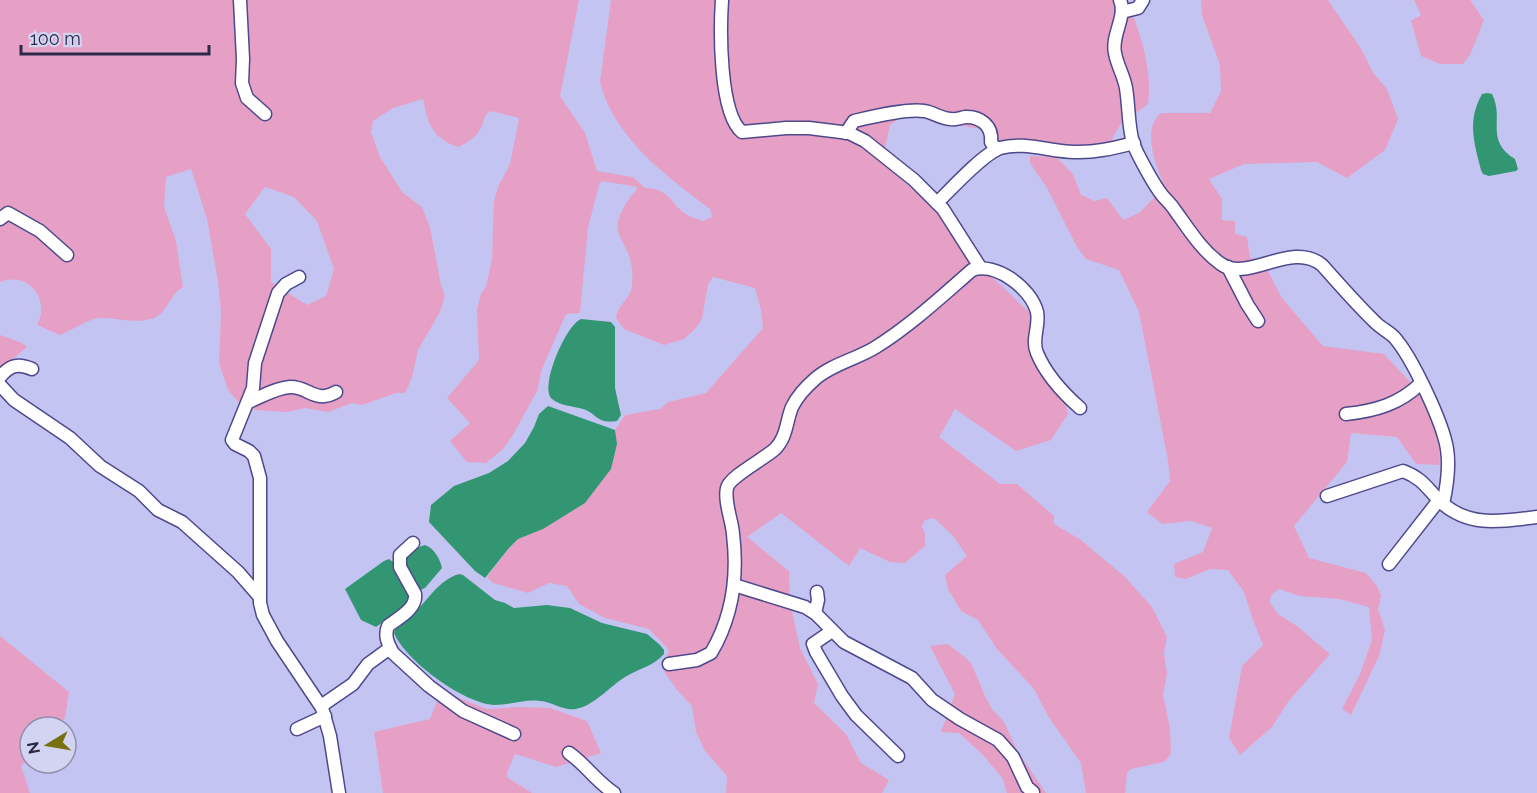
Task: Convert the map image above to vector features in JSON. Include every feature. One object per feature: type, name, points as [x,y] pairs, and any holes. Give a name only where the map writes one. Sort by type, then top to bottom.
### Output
[{"type":"street","points":[[240,0],[242,83],[247,98],[265,114]]},
{"type":"street","points":[[722,0],[720,22],[727,106],[736,128],[742,132],[809,128],[846,133],[865,141],[887,157],[943,209],[980,267]]},
{"type":"street","points":[[1143,0],[1138,8],[1121,6],[1114,52],[1125,86],[1134,143],[1161,193],[1195,239],[1221,265],[1245,268],[1299,256],[1317,261],[1378,325],[1393,336],[1421,383],[1442,429],[1447,450],[1449,477],[1441,502],[1389,564]]},
{"type":"street","points":[[846,133],[854,122],[870,117],[925,111],[936,117],[952,120],[966,117],[978,118],[989,127],[992,133],[991,142],[996,150]]},
{"type":"street","points":[[937,203],[996,150],[1025,146],[1055,151],[1089,152],[1134,143]]},
{"type":"street","points":[[0,219],[8,213],[39,231],[67,255]]},
{"type":"street","points":[[669,664],[697,660],[711,653],[728,616],[734,585],[733,534],[726,489],[732,478],[764,458],[777,446],[784,437],[793,406],[823,372],[859,357],[909,325],[972,270],[980,267],[992,269],[1014,282],[1029,297],[1036,310],[1038,321],[1034,344],[1038,357],[1048,374],[1080,408]]},
{"type":"street","points":[[1228,267],[1258,321]]},
{"type":"street","points":[[299,277],[286,284],[278,293],[255,363],[253,388],[232,440],[254,456],[260,478],[259,596],[263,615],[277,641],[323,711],[330,736],[339,793]]},
{"type":"street","points":[[0,376],[11,366],[22,365],[32,369]]},
{"type":"street","points":[[1346,414],[1366,412],[1399,400],[1421,383]]},
{"type":"street","points":[[0,385],[14,400],[70,438],[100,466],[139,491],[158,510],[182,522],[238,572],[259,596]]},
{"type":"street","points":[[248,402],[281,388],[301,388],[321,397],[336,392]]},
{"type":"street","points":[[1327,496],[1403,471],[1418,477],[1441,502],[1465,518],[1511,520],[1537,517]]},
{"type":"street","points":[[413,543],[400,555],[399,561],[416,600],[414,605],[388,626],[387,640],[390,648],[444,699],[463,711],[514,734]]},
{"type":"street","points":[[734,585],[793,602],[814,613],[844,642],[912,678],[932,700],[998,740],[1013,757],[1028,787],[1033,792]]},
{"type":"street","points":[[814,613],[818,600],[817,592]]},
{"type":"street","points":[[832,631],[813,644],[816,652],[856,715],[898,756]]},
{"type":"street","points":[[297,729],[323,711],[352,684],[368,664],[390,648]]},
{"type":"street","points":[[569,753],[585,765],[602,785],[614,793]]},
{"type":"shaded area","points":[[0,0],[579,0],[560,96],[585,133],[597,171],[633,177],[645,188],[661,191],[689,216],[703,221],[712,217],[710,209],[644,154],[629,138],[607,102],[600,82],[611,0],[1127,0],[1141,38],[1147,64],[1148,104],[1120,125],[1108,147],[1058,150],[997,144],[982,129],[937,122],[910,111],[890,125],[882,163],[931,205],[974,260],[1029,312],[1043,352],[1060,385],[1068,414],[1051,440],[1016,451],[955,409],[939,437],[1000,484],[1017,484],[1054,516],[1054,524],[1081,540],[1125,577],[1152,607],[1167,637],[1164,653],[1167,674],[1163,695],[1170,728],[1171,754],[1164,762],[1131,769],[1127,773],[1125,793],[1086,793],[1081,763],[1048,716],[1034,689],[997,649],[978,620],[961,611],[948,589],[945,575],[967,556],[953,536],[934,518],[925,520],[922,526],[925,546],[905,563],[890,562],[860,548],[849,566],[781,513],[747,537],[789,571],[790,602],[800,648],[818,684],[814,703],[846,734],[861,763],[889,780],[882,793],[726,793],[727,776],[705,751],[696,732],[692,706],[663,670],[669,650],[649,629],[605,618],[579,604],[567,586],[549,583],[528,593],[493,583],[487,577],[518,539],[543,529],[585,503],[611,468],[615,430],[625,415],[660,409],[668,402],[706,393],[763,328],[755,288],[713,277],[708,284],[702,319],[684,339],[664,345],[624,329],[616,318],[619,308],[631,291],[632,272],[630,258],[618,233],[618,221],[637,187],[602,181],[588,228],[580,313],[566,314],[542,369],[537,391],[503,449],[486,463],[467,462],[450,441],[470,423],[447,398],[479,360],[477,310],[481,294],[486,287],[492,259],[494,201],[498,187],[510,164],[519,118],[490,111],[477,135],[458,147],[442,139],[433,129],[429,123],[423,99],[393,108],[373,121],[371,132],[380,157],[403,193],[422,207],[430,227],[445,296],[440,312],[418,350],[412,378],[405,393],[396,393],[362,405],[352,403],[328,412],[305,408],[287,412],[256,410],[241,405],[228,390],[219,363],[221,312],[218,281],[207,219],[191,169],[166,177],[164,207],[176,241],[183,287],[156,317],[138,321],[99,318],[60,335],[37,325],[41,315],[41,306],[39,297],[28,284],[20,280],[0,282]],"holes":[[[265,187],[294,197],[317,221],[334,269],[326,296],[307,305],[271,282],[271,249],[245,214]]]},
{"type":"shaded area","points":[[1201,0],[1328,0],[1360,47],[1374,74],[1387,89],[1398,119],[1385,150],[1347,178],[1317,162],[1244,164],[1209,179],[1222,199],[1222,220],[1235,221],[1235,234],[1247,237],[1250,258],[1262,260],[1282,298],[1323,346],[1384,354],[1416,388],[1438,434],[1440,465],[1416,464],[1397,437],[1351,433],[1347,462],[1294,526],[1309,558],[1366,573],[1377,586],[1381,596],[1378,609],[1385,630],[1379,656],[1351,715],[1342,709],[1360,674],[1372,640],[1369,607],[1339,599],[1300,596],[1279,589],[1271,595],[1270,603],[1278,614],[1297,626],[1330,654],[1288,702],[1272,727],[1240,755],[1229,738],[1242,666],[1263,645],[1244,592],[1228,570],[1210,569],[1186,579],[1175,577],[1174,564],[1203,552],[1212,528],[1191,521],[1162,524],[1147,512],[1170,481],[1168,460],[1139,312],[1119,270],[1086,259],[1077,247],[1047,188],[1030,163],[1030,156],[1056,157],[1073,174],[1081,195],[1095,201],[1107,198],[1123,220],[1139,213],[1165,187],[1152,149],[1152,128],[1155,120],[1161,113],[1210,113],[1221,91],[1220,65],[1202,15]]},
{"type":"shaded area","points":[[1414,0],[1470,0],[1484,20],[1470,55],[1463,64],[1440,64],[1421,56],[1411,21],[1421,15]]},
{"type":"shaded area","points":[[1482,94],[1492,94],[1495,103],[1500,144],[1515,159],[1518,169],[1516,171],[1489,176],[1483,174],[1481,170],[1474,141],[1473,123],[1477,104]]},
{"type":"shaded area","points":[[581,319],[611,322],[615,327],[615,388],[621,415],[617,421],[601,420],[588,411],[559,403],[552,399],[549,392],[549,382],[556,357],[568,332]]},
{"type":"shaded area","points":[[0,335],[27,347],[0,370]]},
{"type":"shaded area","points":[[548,406],[615,430],[617,444],[611,469],[585,503],[543,529],[518,539],[485,578],[475,571],[429,522],[431,505],[454,486],[489,473],[508,461],[525,443],[539,414]]},
{"type":"shaded area","points":[[425,545],[436,554],[442,568],[425,588],[420,590],[409,576],[405,564],[409,553]]},
{"type":"shaded area","points":[[389,559],[393,562],[410,595],[409,603],[376,627],[361,620],[345,589]]},
{"type":"shaded area","points":[[459,574],[495,600],[514,608],[547,605],[570,608],[602,623],[647,634],[660,645],[664,654],[651,664],[625,677],[596,700],[576,709],[534,701],[495,705],[482,703],[437,679],[410,656],[394,633],[398,625],[411,616],[439,586]]},
{"type":"shaded area","points":[[0,636],[69,692],[65,715],[18,715],[18,775],[24,775],[30,793],[0,793]]},
{"type":"shaded area","points":[[948,644],[972,665],[992,709],[1004,722],[1017,750],[1046,793],[1007,793],[1003,779],[983,755],[959,733],[941,732],[955,694],[930,646]]},
{"type":"shaded area","points":[[441,691],[487,709],[550,708],[587,721],[601,753],[556,767],[515,754],[507,773],[508,778],[532,793],[383,793],[374,732],[430,719]]}]
